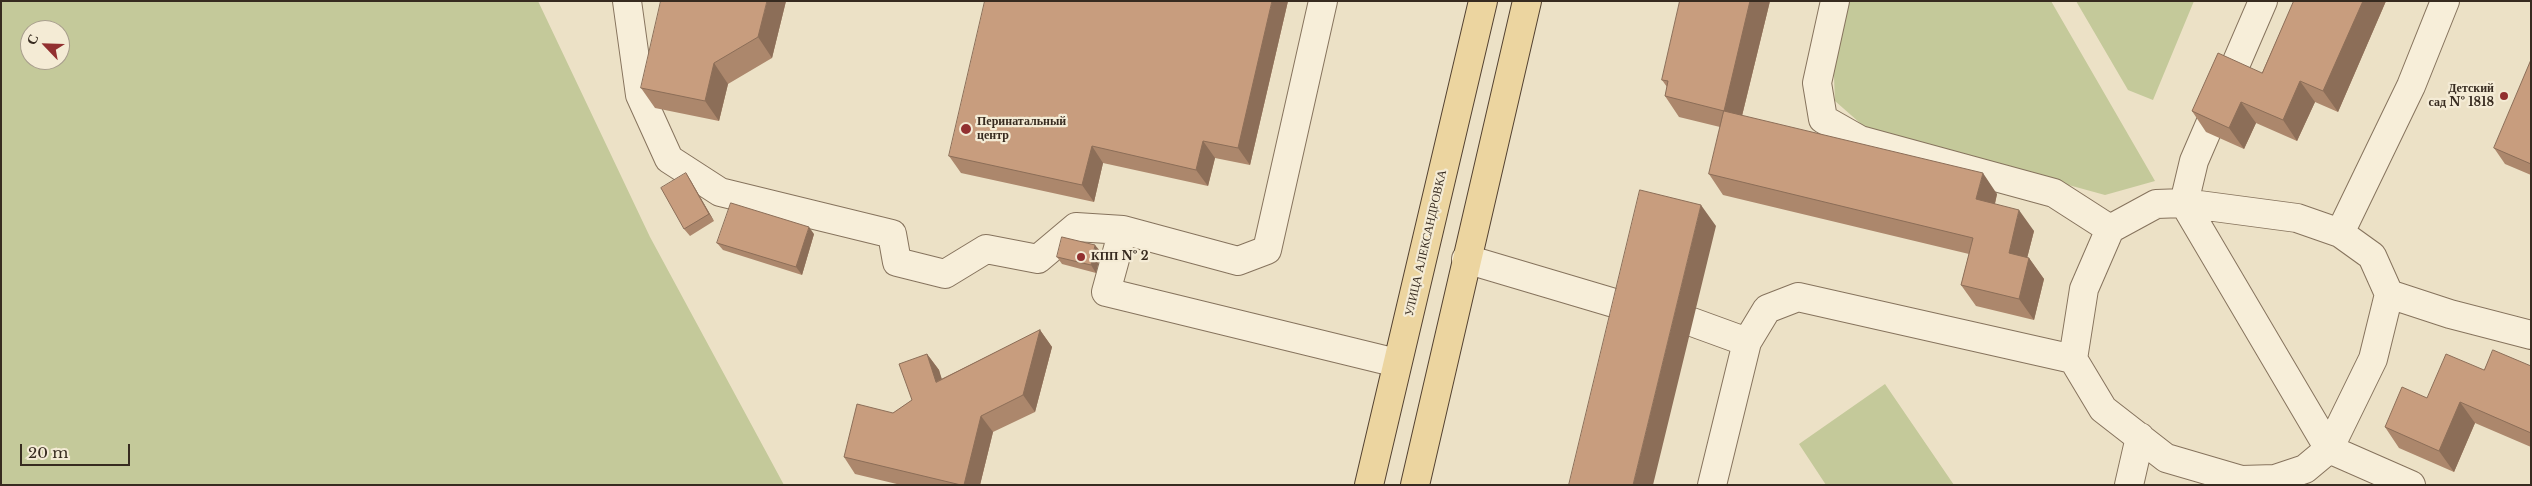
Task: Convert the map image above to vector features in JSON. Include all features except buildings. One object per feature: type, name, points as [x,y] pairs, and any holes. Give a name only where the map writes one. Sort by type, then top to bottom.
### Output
[{"type":"main road","name":"УЛИЦА АЛЕКСАНДРОВКА","points":[[1369,485],[1483,1]]},
{"type":"main road","points":[[1415,485],[1526,1]]},
{"type":"lane","points":[[627,1],[640,95],[669,159],[720,192],[892,234],[897,262],[944,274],[986,250],[1038,260],[1076,227],[1123,230],[1238,261],[1267,250],[1324,1]]},
{"type":"lane","points":[[1835,1],[1817,83],[1823,119],[1860,140],[2054,193],[2110,229]]},
{"type":"lane","points":[[2263,1],[2194,161],[2184,203],[2329,448],[2411,485]]},
{"type":"lane","points":[[2340,233],[2411,86],[2446,1]]},
{"type":"lane","points":[[2184,203],[2297,218],[2340,233],[2372,256],[2389,294],[2372,359],[2329,448],[2306,468],[2276,478],[2242,482],[2166,458],[2103,409],[2073,359],[2084,289],[2110,229],[2156,204],[2184,203]]},
{"type":"lane","points":[[1123,230],[1106,292],[1397,363]]},
{"type":"lane","points":[[1466,260],[1631,308]]},
{"type":"lane","points":[[2389,294],[2450,314],[2531,335]]},
{"type":"lane","points":[[1712,485],[1747,342],[1766,309],[1798,297],[2073,359]]},
{"type":"lane","points":[[1692,322],[1747,342]]},
{"type":"lane","points":[[2129,485],[2140,437]]},
{"type":"green space","points":[[1,1],[538,1],[650,237],[784,485],[1,485]]},
{"type":"green space","points":[[1845,1],[2051,1],[2155,181],[2105,195],[1868,130],[1835,101],[1833,53]]},
{"type":"green space","points":[[2076,1],[2194,1],[2153,100],[2128,90]]},
{"type":"green space","points":[[1885,384],[1954,485],[1826,485],[1799,444]]},
{"type":"place","name":"Детский сад № 1818","points":[[2504,96]]},
{"type":"place","name":"Перинатальный центр","points":[[966,129]]},
{"type":"place","name":"КПП № 2","points":[[1081,257]]}]
